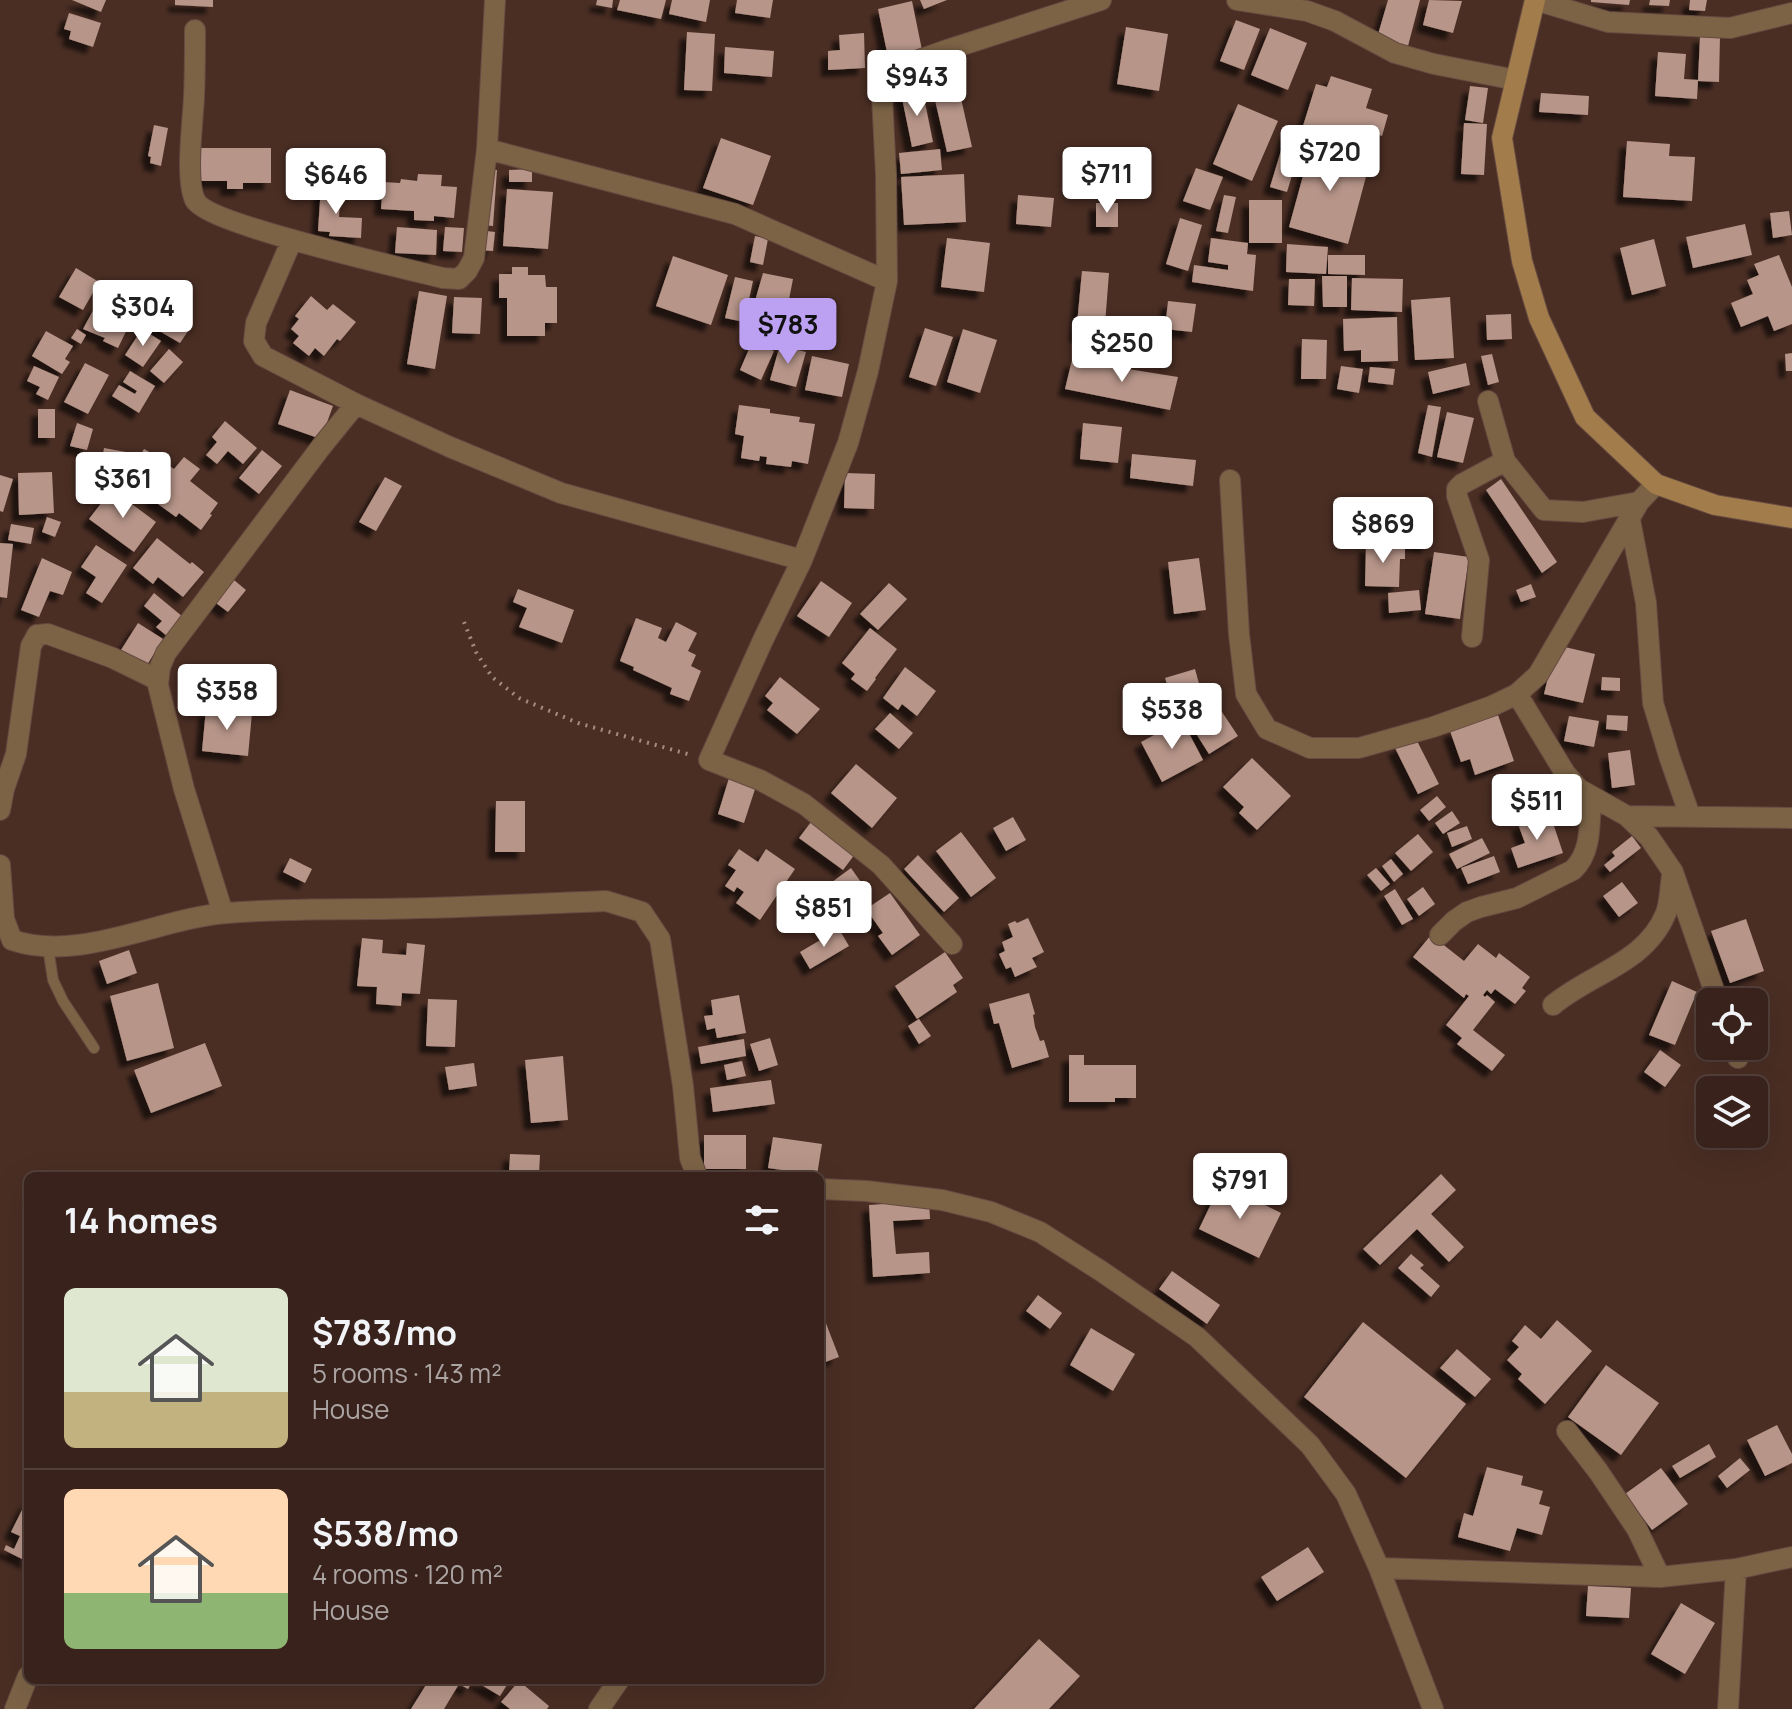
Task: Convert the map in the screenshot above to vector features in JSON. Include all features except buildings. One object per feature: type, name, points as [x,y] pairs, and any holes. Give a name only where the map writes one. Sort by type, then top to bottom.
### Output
[{"type":"street","points":[[195,30],[191,144],[192,191],[197,204],[209,212],[292,240],[443,278],[459,279],[474,258],[487,149],[495,0]]},
{"type":"street","points":[[952,944],[881,865],[804,804],[760,780],[709,760],[802,560],[848,443],[868,371],[887,281],[882,96],[886,76],[899,67],[1101,0]]},
{"type":"street","points":[[1237,0],[1307,11],[1335,21],[1395,53],[1516,80]]},
{"type":"street","points":[[1792,13],[1730,28],[1608,22],[1535,0],[1502,138],[1522,261],[1539,318],[1585,417],[1656,484],[1715,505],[1792,518]]},
{"type":"street","points":[[487,149],[735,214],[887,281]]},
{"type":"street","points":[[292,240],[256,323],[254,341],[263,356],[356,404],[561,493],[802,560]]},
{"type":"street","points":[[1488,401],[1505,461],[1544,510],[1634,511]]},
{"type":"street","points":[[223,913],[184,789],[158,685],[160,667],[166,653],[356,404]]},
{"type":"street","points":[[1472,637],[1479,560],[1457,489],[1505,461]]},
{"type":"street","points":[[1230,480],[1239,634],[1246,694],[1267,729],[1310,748],[1359,748],[1448,722],[1517,694],[1538,675],[1634,511],[1656,484]]},
{"type":"street","points":[[1634,511],[1646,603],[1653,703],[1690,816]]},
{"type":"street","points":[[0,810],[2,788],[16,754],[28,660],[37,635],[48,634],[113,658],[158,680]]},
{"type":"street","points":[[1517,694],[1565,773],[1579,789],[1627,816],[1649,837],[1673,872],[1713,988]]},
{"type":"street","points":[[1440,935],[1467,912],[1517,898],[1581,863],[1590,829],[1591,796]]},
{"type":"street","points":[[1627,816],[1792,818]]},
{"type":"street","points":[[0,865],[6,942],[48,947],[107,940],[223,913],[606,901],[642,912],[660,939],[683,1086],[690,1158],[695,1172]]},
{"type":"street","points":[[1553,1005],[1567,993],[1633,956],[1653,937],[1667,911],[1673,872]]},
{"type":"street","points":[[824,1189],[942,1200],[991,1212],[1040,1232],[1197,1337],[1310,1445],[1346,1494],[1379,1568],[1433,1709]]},
{"type":"street","points":[[1567,1431],[1637,1529],[1660,1577]]},
{"type":"street","points":[[1379,1568],[1660,1577],[1736,1569],[1792,1557]]},
{"type":"street","points":[[1728,1709],[1736,1569]]},
{"type":"street","points":[[15,1709],[25,1684]]},
{"type":"street","points":[[599,1709],[616,1684]]},
{"type":"lane","points":[[48,947],[53,980],[94,1048]]},
{"type":"path","points":[[464,622],[476,652],[492,677],[519,698],[578,723],[709,760]]}]
